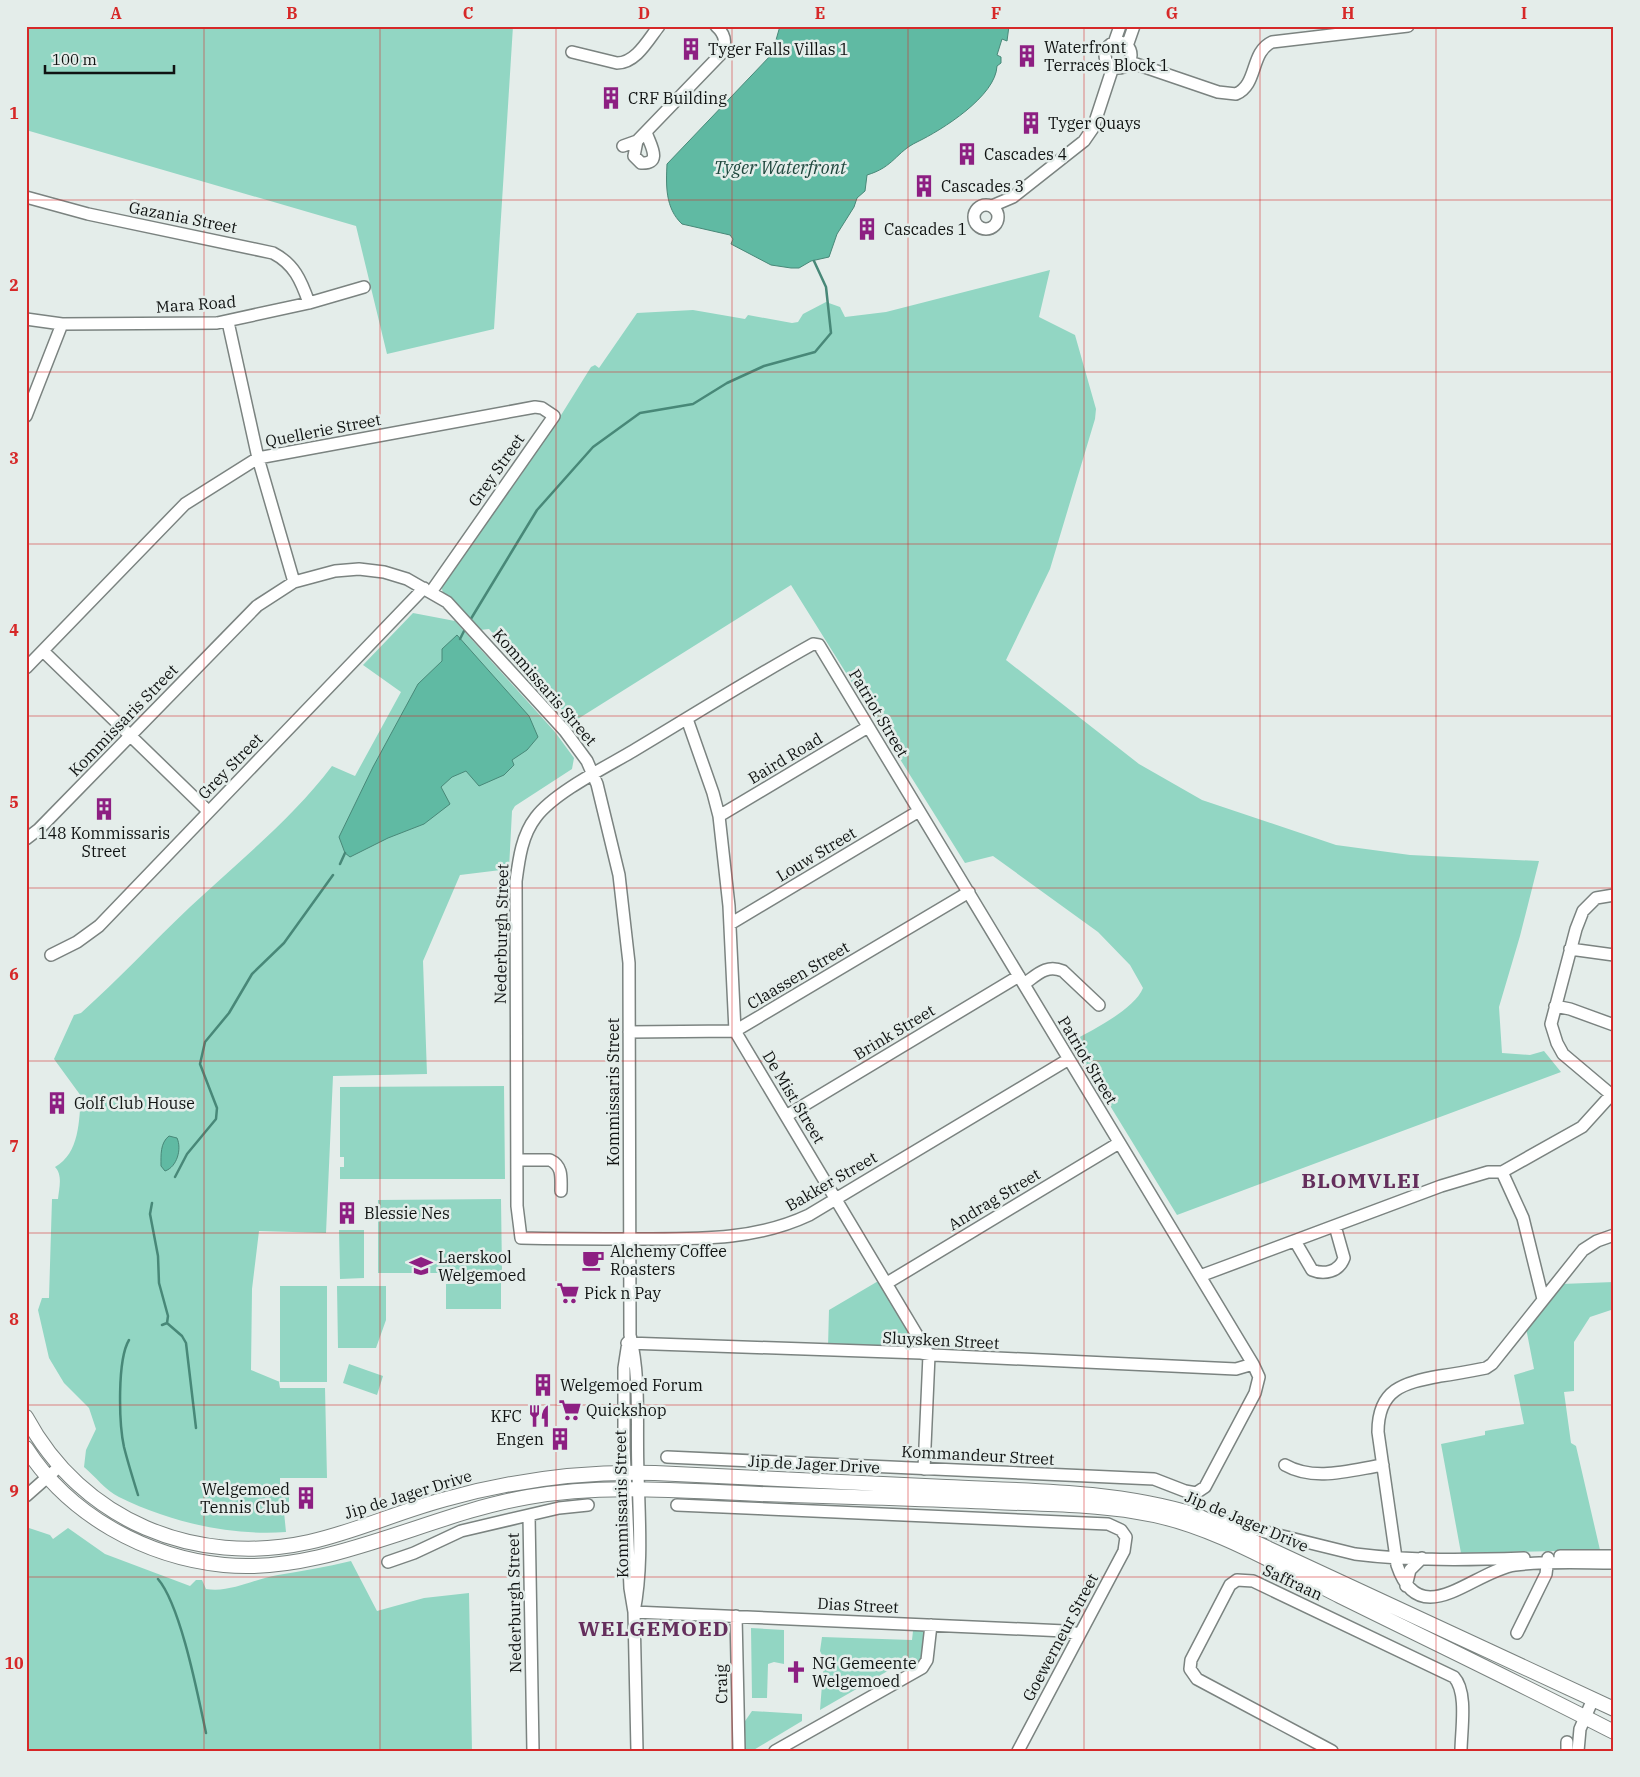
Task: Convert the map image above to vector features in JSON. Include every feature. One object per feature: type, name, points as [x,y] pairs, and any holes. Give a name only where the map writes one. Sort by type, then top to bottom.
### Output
[{"type":"main road","name":"Jip de Jager Drive","points":[[26,1417],[44,1446],[60,1466],[86,1491],[115,1512],[152,1531],[187,1542],[216,1548],[254,1550],[291,1546],[328,1537],[444,1499],[482,1490],[542,1478],[631,1472],[1106,1496],[1159,1504],[1196,1515],[1614,1710]]},
{"type":"main road","points":[[26,1448],[48,1476],[74,1502],[107,1526],[140,1543],[174,1555],[208,1563],[247,1566],[287,1563],[312,1558],[434,1520]]},
{"type":"main road","name":"Jip de Jager Drive","points":[[434,1520],[485,1505],[530,1496],[577,1491],[632,1490],[1039,1504],[1095,1507],[1157,1516],[1198,1529],[1258,1556],[1614,1732]]},
{"type":"main road","points":[[328,1537],[336,1543],[343,1543],[406,1523],[434,1520]]},
{"type":"street","points":[[572,52],[617,63],[625,62],[634,57],[659,26]]},
{"type":"street","points":[[623,146],[629,146],[641,137],[720,55],[724,46],[724,38],[716,26]]},
{"type":"street","points":[[1120,26],[1114,43],[1106,54],[1107,61],[1113,67],[1120,68],[1130,62],[1218,92],[1236,94],[1246,86],[1262,49],[1272,42],[1408,26]]},
{"type":"street","points":[[1127,46],[1134,26]]},
{"type":"street","points":[[1114,43],[1122,43],[1127,46],[1131,54],[1130,62]]},
{"type":"street","points":[[996,210],[1089,135],[1113,67]]},
{"type":"street","name":"Gazania Street","points":[[26,197],[88,214],[273,253],[283,258],[297,273],[308,302]]},
{"type":"street","name":"Mara Road","points":[[26,319],[62,324],[228,322],[364,287]]},
{"type":"street","points":[[228,322],[258,458],[294,582]]},
{"type":"street","points":[[26,416],[62,324]]},
{"type":"street","name":"Quellerie Street","points":[[26,668],[185,504],[258,458],[535,406],[554,416]]},
{"type":"street","name":"Grey Street","points":[[52,955],[77,942],[99,926],[208,812],[428,590],[554,416]]},
{"type":"street","name":"Kommissaris Street","points":[[26,839],[39,829],[246,616],[268,597],[294,582],[335,572],[359,569],[407,579],[447,602],[578,747],[594,774],[619,875],[629,963],[630,1340],[624,1368],[639,1589],[634,1612],[637,1751]]},
{"type":"street","name":"Nederburgh Street","points":[[521,1238],[517,1160],[516,881],[519,853],[528,830],[543,808],[594,774],[813,644],[819,645]]},
{"type":"street","name":"Patriot Street","points":[[819,645],[1253,1364],[1259,1377],[1257,1389],[1205,1487],[1196,1493]]},
{"type":"street","points":[[43,651],[208,812]]},
{"type":"street","name":"De Mist Street","points":[[688,719],[719,816],[730,924],[735,1031],[929,1355]]},
{"type":"street","name":"Baird Road","points":[[719,816],[868,726]]},
{"type":"street","name":"Louw Street","points":[[730,924],[919,811]]},
{"type":"street","name":"Claassen Street","points":[[735,1031],[969,892]]},
{"type":"street","points":[[1200,1276],[1441,1186],[1488,1172],[1502,1172],[1582,1127],[1612,1096],[1563,1054],[1557,1042],[1552,1024],[1555,1006],[1579,921],[1587,905],[1596,898],[1614,895]]},
{"type":"street","points":[[1570,949],[1614,955]]},
{"type":"street","name":"Brink Street","points":[[786,1116],[1021,980],[1046,969],[1056,968],[1063,971],[1099,1005]]},
{"type":"street","points":[[1555,1006],[1570,1009],[1614,1025]]},
{"type":"street","points":[[629,1032],[735,1031]]},
{"type":"street","name":"Bakker Street","points":[[521,1238],[700,1239],[759,1232],[789,1224],[836,1199],[1069,1059]]},
{"type":"street","name":"Andrag Street","points":[[887,1283],[1119,1143]]},
{"type":"street","points":[[517,1160],[550,1160],[555,1162],[560,1170],[561,1191]]},
{"type":"street","points":[[1502,1172],[1523,1218],[1543,1299]]},
{"type":"street","points":[[1295,1241],[1312,1270],[1326,1272],[1333,1270],[1338,1268],[1344,1258],[1334,1226]]},
{"type":"street","points":[[1614,1235],[1597,1241],[1583,1250],[1543,1299],[1522,1330],[1492,1364],[1486,1368],[1411,1381],[1392,1393],[1383,1404],[1378,1418],[1378,1432],[1397,1557],[1406,1586],[1422,1596],[1438,1597],[1505,1568],[1548,1560],[1614,1556]]},
{"type":"street","points":[[1535,1268],[1547,1278],[1559,1280]]},
{"type":"street","name":"Sluysken Street","points":[[630,1340],[1236,1369],[1253,1364]]},
{"type":"street","points":[[924,1469],[929,1355]]},
{"type":"street","name":"Kommandeur Street","points":[[667,1457],[1154,1479],[1166,1482],[1185,1491],[1196,1493]]},
{"type":"street","points":[[1285,1465],[1298,1472],[1316,1474],[1383,1465]]},
{"type":"street","points":[[26,1496],[60,1466]]},
{"type":"street","points":[[529,1515],[559,1508],[588,1505]]},
{"type":"street","name":"Goewerneur Street","points":[[677,1505],[1108,1524],[1121,1530],[1126,1537],[1123,1554],[1018,1751]]},
{"type":"street","name":"Nederburgh Street","points":[[388,1562],[414,1553],[460,1531],[529,1515],[533,1751]]},
{"type":"street","points":[[1196,1515],[1252,1527],[1355,1554],[1422,1558],[1614,1563]]},
{"type":"street","points":[[1406,1586],[1410,1570],[1422,1558]]},
{"type":"street","points":[[1517,1633],[1546,1574],[1548,1560]]},
{"type":"street","name":"Saffraan","points":[[1332,1751],[1197,1679],[1192,1673],[1191,1660],[1230,1585],[1237,1580],[1253,1581],[1454,1677],[1460,1685],[1462,1696],[1461,1751]]},
{"type":"street","name":"Dias Street","points":[[634,1612],[1065,1631],[1080,1634]]},
{"type":"street","name":"Craig","points":[[736,1616],[738,1751]]},
{"type":"street","points":[[775,1751],[918,1671],[927,1660],[931,1625]]},
{"type":"street","points":[[1578,1751],[1580,1729],[1593,1699]]},
{"type":"shaded area","points":[[26,26],[513,26],[494,329],[387,354],[356,226],[26,130]]},
{"type":"shaded area","points":[[1050,270],[1039,317],[1075,335],[1096,409],[1095,419],[1050,569],[1006,660],[1139,764],[1202,800],[1336,845],[1410,855],[1539,861],[1499,1007],[1502,1053],[1530,1055],[1544,1051],[1561,1072],[1177,1215],[1071,1042],[1112,1019],[1138,996],[1143,988],[1130,965],[1098,932],[993,856],[965,863],[791,585],[573,722],[489,629],[480,630],[447,597],[442,589],[447,577],[521,475],[540,442],[558,420],[591,367],[595,365],[599,368],[637,313],[693,310],[745,319],[748,315],[792,323],[798,322],[803,314],[826,302],[840,307],[845,317],[886,312]]},
{"type":"shaded area","points":[[413,613],[455,621],[555,732],[574,758],[572,769],[515,806],[512,811],[509,869],[460,875],[423,961],[427,1074],[333,1076],[326,1233],[259,1231],[252,1289],[251,1370],[280,1382],[280,1388],[325,1388],[327,1478],[280,1478],[280,1487],[284,1491],[289,1491],[289,1507],[284,1512],[286,1532],[243,1532],[200,1525],[159,1514],[114,1494],[84,1467],[86,1450],[96,1429],[89,1408],[64,1383],[49,1358],[38,1310],[42,1298],[49,1298],[52,1199],[58,1199],[60,1182],[59,1174],[55,1167],[63,1161],[74,1145],[77,1135],[81,1096],[54,1059],[74,1015],[81,1013],[190,907],[282,822],[332,766],[355,776],[401,692],[363,665]]},
{"type":"shaded area","points":[[504,1086],[505,1179],[340,1179],[340,1167],[344,1167],[344,1157],[340,1157],[340,1087]]},
{"type":"shaded area","points":[[501,1199],[502,1273],[378,1273],[378,1200]]},
{"type":"shaded area","points":[[339,1230],[364,1230],[364,1278],[340,1279]]},
{"type":"shaded area","points":[[880,1280],[917,1344],[914,1349],[828,1347],[829,1310]]},
{"type":"shaded area","points":[[1614,1282],[1614,1309],[1590,1317],[1574,1342],[1574,1391],[1564,1392],[1571,1443],[1576,1446],[1600,1550],[1461,1553],[1441,1444],[1485,1435],[1485,1431],[1524,1424],[1514,1375],[1534,1369],[1526,1328],[1561,1284]]},
{"type":"shaded area","points":[[501,1283],[501,1309],[446,1309],[446,1284]]},
{"type":"shaded area","points":[[280,1286],[327,1286],[327,1382],[280,1382]]},
{"type":"shaded area","points":[[337,1286],[386,1286],[386,1320],[376,1348],[338,1348]]},
{"type":"shaded area","points":[[349,1364],[383,1376],[377,1395],[343,1383]]},
{"type":"shaded area","points":[[26,1527],[50,1535],[53,1539],[68,1528],[105,1554],[190,1586],[196,1580],[202,1580],[206,1589],[224,1589],[269,1577],[351,1561],[377,1611],[424,1598],[469,1593],[472,1751],[26,1751]]},
{"type":"shaded area","points":[[751,1628],[784,1630],[784,1664],[774,1662],[768,1664],[767,1698],[752,1698]]},
{"type":"shaded area","points":[[913,1631],[925,1631],[923,1653],[919,1662],[910,1669],[905,1661],[820,1710],[824,1659],[820,1651],[822,1637],[912,1640]]},
{"type":"shaded area","points":[[752,1711],[802,1714],[802,1721],[752,1751],[744,1751],[743,1724]]},
{"type":"water","name":"Tyger Waterfront","points":[[780,26],[1009,26],[1007,41],[1002,39],[997,55],[1001,57],[1001,63],[997,66],[988,89],[953,121],[904,150],[883,168],[867,175],[865,191],[857,198],[854,207],[837,234],[829,257],[811,261],[799,268],[771,265],[731,244],[733,239],[730,235],[682,224],[672,211],[667,188],[667,164],[772,54]]},
{"type":"water","points":[[457,635],[529,716],[538,737],[527,750],[512,760],[514,765],[504,775],[479,786],[466,771],[452,777],[441,787],[450,804],[424,824],[388,838],[350,857],[345,853],[339,837],[373,767],[418,684],[442,661],[442,649]]},
{"type":"water","points":[[169,1136],[177,1138],[179,1152],[173,1166],[165,1171],[161,1166],[161,1154],[164,1142]]},
{"type":"waterway","points":[[469,622],[537,510],[593,447],[640,413],[693,404],[727,383],[764,366],[815,352],[831,333],[826,287],[814,261]]},
{"type":"waterway","points":[[460,639],[466,627]]},
{"type":"waterway","points":[[340,864],[345,853]]},
{"type":"waterway","points":[[175,1177],[187,1154],[216,1119],[217,1108],[200,1064],[205,1042],[229,1013],[252,974],[284,943],[333,875]]},
{"type":"waterway","points":[[152,1203],[150,1214],[158,1256],[159,1283],[168,1316],[167,1323],[162,1325]]},
{"type":"waterway","points":[[167,1323],[182,1336],[186,1343],[196,1428]]},
{"type":"waterway","points":[[129,1340],[122,1362],[120,1392],[121,1423],[124,1447],[138,1495]]},
{"type":"waterway","points":[[158,1579],[174,1609],[188,1652],[206,1733]]},
{"type":"place","name":"Tyger Falls Villas 1","points":[[691,49]]},
{"type":"place","name":"Waterfront Terraces Block 1","points":[[1027,56]]},
{"type":"place","name":"CRF Building","points":[[611,98]]},
{"type":"place","name":"Tyger Quays","points":[[1031,123]]},
{"type":"place","name":"Cascades 4","points":[[967,154]]},
{"type":"place","name":"Cascades 3","points":[[924,186]]},
{"type":"place","name":"Cascades 1","points":[[867,229]]},
{"type":"place","name":"148 Kommissaris Street","points":[[104,809]]},
{"type":"place","name":"Golf Club House","points":[[57,1103]]},
{"type":"place","name":"Blessie Nes","points":[[347,1213]]},
{"type":"place","name":"Alchemy Coffee Roasters","points":[[593,1260]]},
{"type":"place","name":"Laerskool Welgemoed","points":[[421,1266]]},
{"type":"place","name":"Pick n Pay","points":[[568,1293]]},
{"type":"place","name":"Welgemoed Forum","points":[[543,1385]]},
{"type":"place","name":"Quickshop","points":[[570,1410]]},
{"type":"place","name":"KFC","points":[[539,1416]]},
{"type":"place","name":"Engen","points":[[560,1439]]},
{"type":"place","name":"Welgemoed Tennis Club","points":[[306,1498]]},
{"type":"place","name":"NG Gemeente Welgemoed","points":[[796,1672]]},
{"type":"district","name":"BLOMVLEI","points":[[1361,1180]]},
{"type":"district","name":"WELGEMOED","points":[[654,1628]]}]
